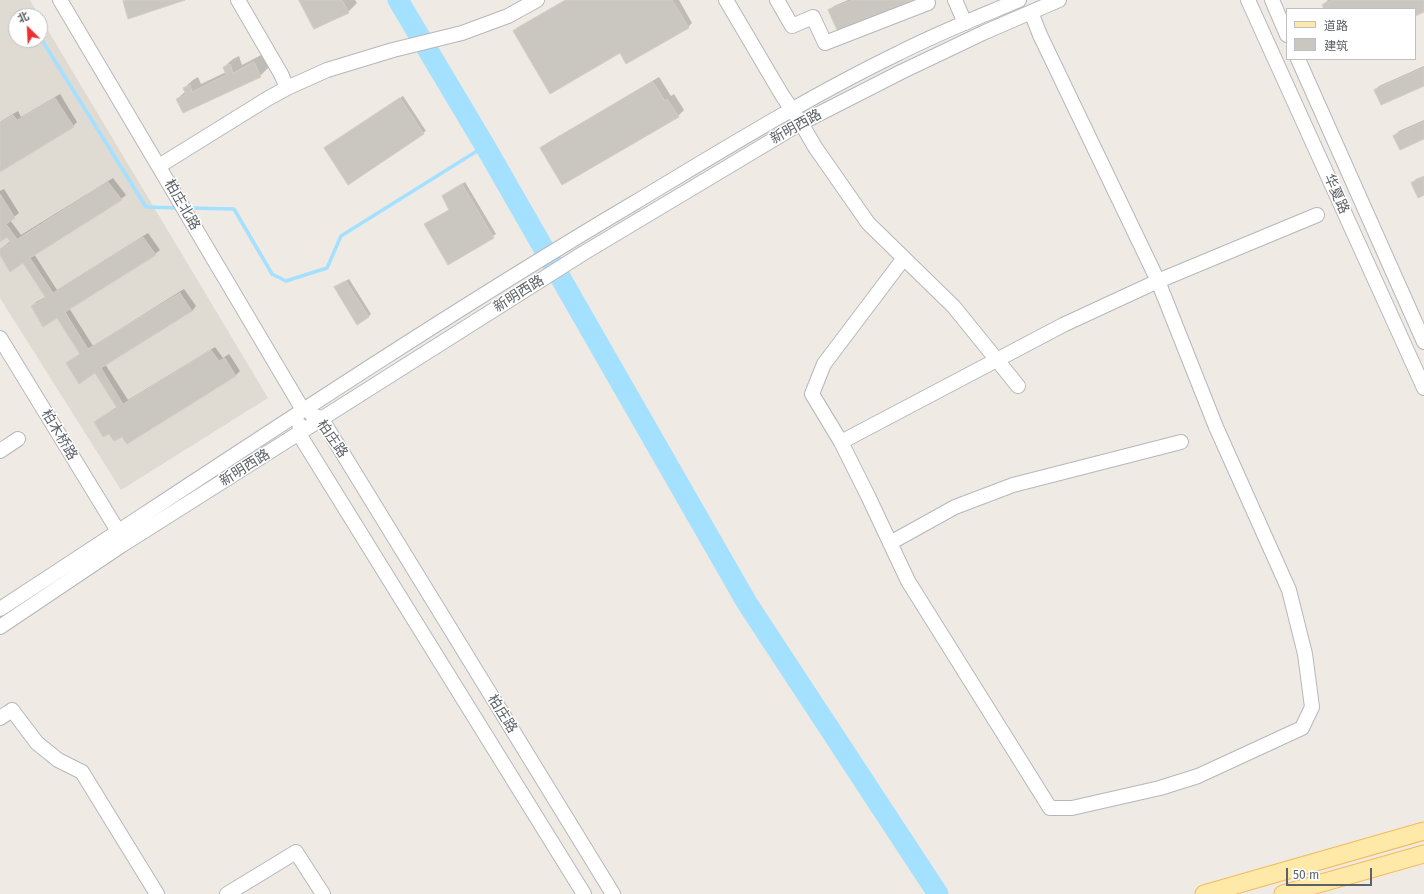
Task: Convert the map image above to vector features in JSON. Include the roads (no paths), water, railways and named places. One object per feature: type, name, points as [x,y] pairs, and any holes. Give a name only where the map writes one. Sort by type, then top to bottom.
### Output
[{"type":"main road","points":[[1204,894],[1424,831]]},
{"type":"main road","points":[[1283,894],[1424,854]]},
{"type":"street","name":"柏庄北路","points":[[60,0],[302,410]]},
{"type":"street","points":[[238,0],[287,88]]},
{"type":"street","points":[[159,166],[257,105],[287,88],[327,70],[393,50],[462,33],[508,16],[537,0]]},
{"type":"street","points":[[726,0],[782,95],[815,147],[868,223],[954,307],[1018,386]]},
{"type":"street","points":[[777,0],[792,26],[813,17],[825,42],[928,3]]},
{"type":"street","points":[[955,0],[965,23]]},
{"type":"street","name":"新明西路","points":[[0,609],[302,410],[570,240],[792,109],[900,52],[1019,0]]},
{"type":"street","name":"新明西路","points":[[0,627],[122,545],[299,434],[321,418],[582,254],[801,123],[901,72],[1059,0]]},
{"type":"street","name":"华夏路","points":[[1248,0],[1423,383]]},
{"type":"street","points":[[1272,0],[1286,33]]},
{"type":"street","points":[[904,258],[824,364],[812,394],[841,442],[908,581],[1050,808],[1072,808],[1160,788],[1192,778],[1302,728],[1312,707],[1305,654],[1289,590],[1216,427],[1158,281],[1040,35],[1031,12]]},
{"type":"street","name":"华夏路","points":[[1298,60],[1424,342]]},
{"type":"street","points":[[841,442],[1063,325],[1158,281],[1316,215]]},
{"type":"street","name":"柏木桥路","points":[[0,338],[118,532]]},
{"type":"street","name":"柏庄路","points":[[584,894],[299,434],[302,410],[321,418],[613,894]]},
{"type":"street","points":[[0,450],[18,439]]},
{"type":"street","points":[[890,543],[955,507],[1013,485],[1181,442]]},
{"type":"street","points":[[0,718],[12,710],[37,743],[58,760],[82,772],[157,894]]},
{"type":"street","points":[[227,894],[296,852],[323,894]]},
{"type":"waterway","points":[[398,0],[485,146],[747,603],[938,894]]},
{"type":"waterway","points":[[47,48],[146,207],[178,208]]},
{"type":"waterway","points":[[188,208],[234,209],[272,274],[286,281],[327,268],[341,236],[485,146]]}]
